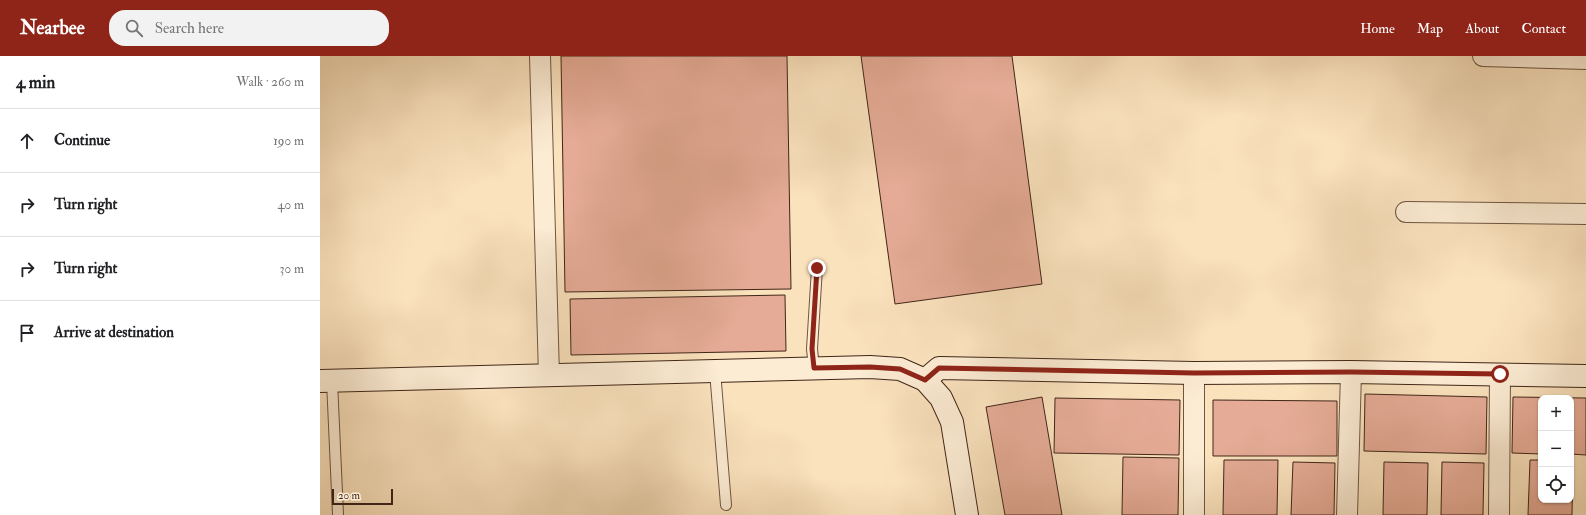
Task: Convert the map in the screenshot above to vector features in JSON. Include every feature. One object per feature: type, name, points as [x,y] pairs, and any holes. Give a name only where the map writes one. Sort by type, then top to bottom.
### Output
[{"type":"street","points":[[540,56],[549,376]]},
{"type":"street","points":[[1483,56],[1586,59]]},
{"type":"street","points":[[1406,212],[1586,214]]},
{"type":"street","points":[[326,381],[814,368],[870,367],[900,369],[925,380],[941,398],[952,422],[967,515]]},
{"type":"street","points":[[925,380],[939,368],[1194,373],[1351,372],[1586,376]]},
{"type":"street","points":[[1347,515],[1351,372]]},
{"type":"street","points":[[1194,373],[1194,515]]},
{"type":"street","points":[[1499,515],[1500,374]]},
{"type":"lane","points":[[814,368],[812,349],[817,268]]},
{"type":"lane","points":[[715,371],[726,504]]},
{"type":"lane","points":[[326,381],[338,515]]},
{"type":"building","points":[[561,56],[787,56],[791,289],[565,292]]},
{"type":"building","points":[[861,56],[1012,56],[1042,284],[895,304]]},
{"type":"building","points":[[785,295],[786,351],[571,355],[570,299]]},
{"type":"building","points":[[1365,394],[1487,397],[1486,454],[1364,451]]},
{"type":"building","points":[[1042,397],[1062,515],[1005,515],[986,407]]},
{"type":"building","points":[[1513,397],[1538,397],[1538,454],[1512,453]]},
{"type":"building","points":[[1055,398],[1180,400],[1179,455],[1054,453]]},
{"type":"building","points":[[1574,398],[1586,398],[1586,455],[1574,454]]},
{"type":"building","points":[[1213,400],[1337,401],[1337,456],[1213,456]]},
{"type":"building","points":[[1123,457],[1179,458],[1178,515],[1122,515]]},
{"type":"building","points":[[1224,460],[1278,460],[1277,515],[1223,515]]},
{"type":"building","points":[[1530,460],[1538,460],[1538,503],[1572,503],[1572,515],[1528,515]]},
{"type":"building","points":[[1293,462],[1335,463],[1334,515],[1291,515]]},
{"type":"building","points":[[1384,462],[1428,463],[1427,515],[1383,515]]},
{"type":"building","points":[[1442,462],[1484,463],[1483,515],[1441,515]]},
{"type":"route","points":[[817,268],[812,349],[814,368],[870,367],[900,369],[925,380],[939,368],[1194,373],[1351,372],[1500,374]]}]
